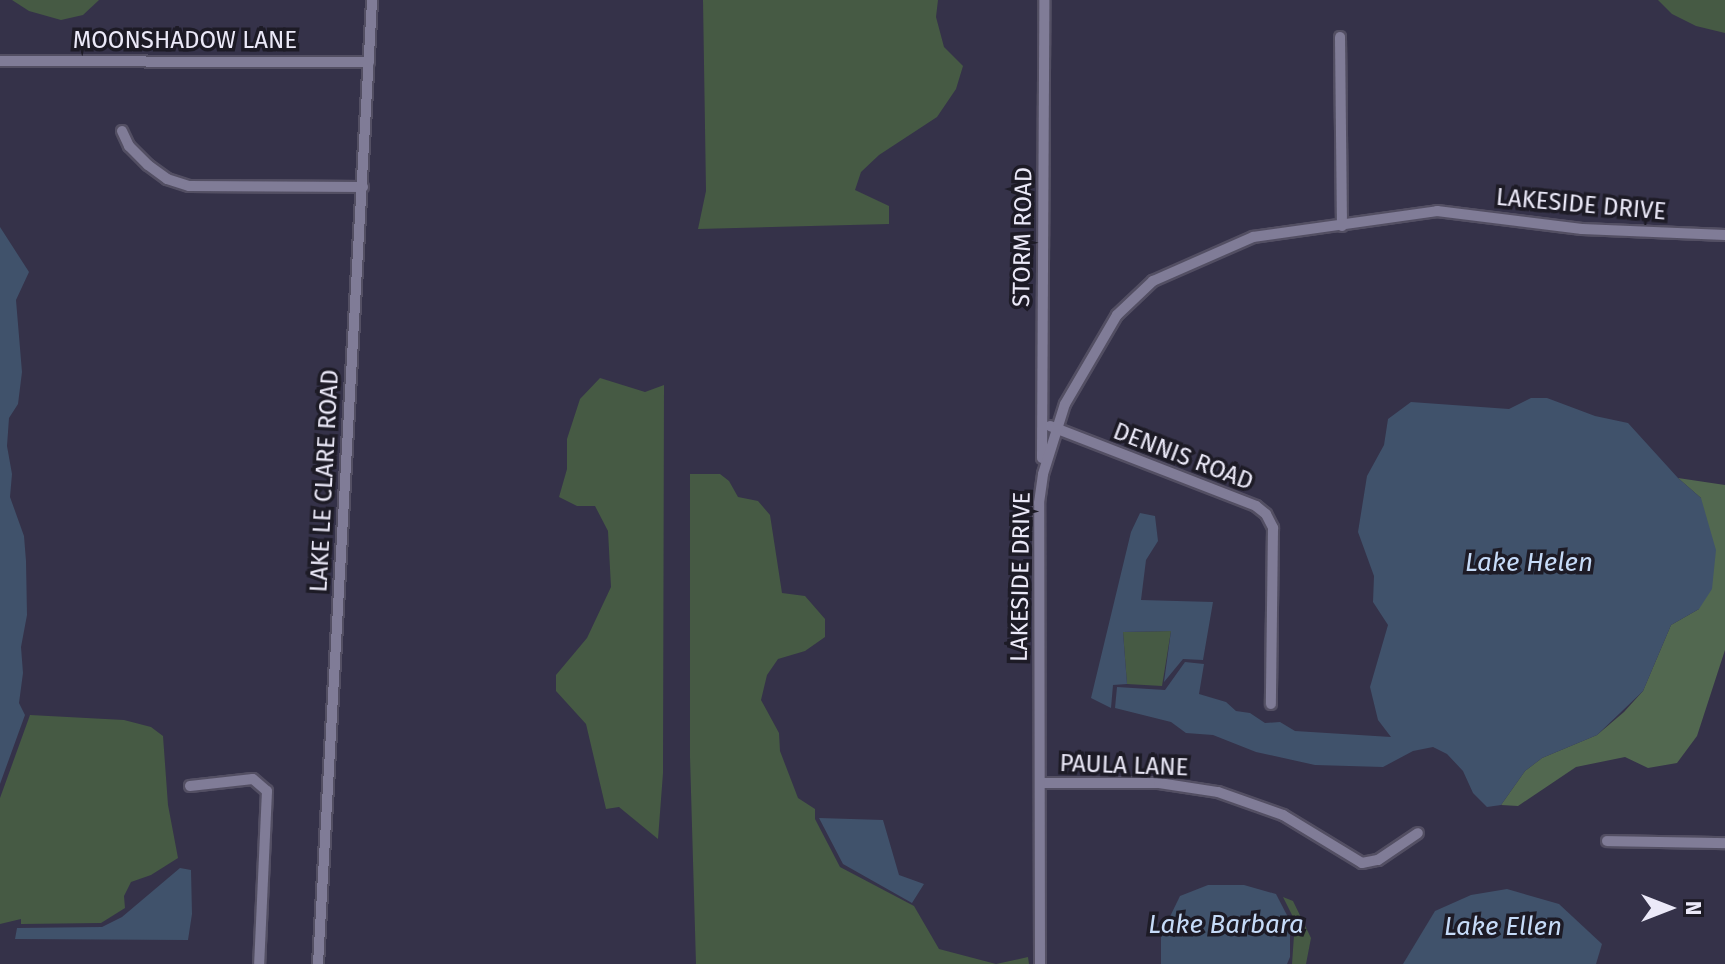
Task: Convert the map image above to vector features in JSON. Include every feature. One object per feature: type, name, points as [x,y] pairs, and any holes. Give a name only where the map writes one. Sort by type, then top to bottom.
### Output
[{"type":"street","name":"LAKE LE CLARE ROAD","points":[[318,964],[372,0]]},
{"type":"street","name":"STORM ROAD","points":[[1043,474],[1044,0]]},
{"type":"street","points":[[1340,37],[1342,226]]},
{"type":"street","name":"MOONSHADOW LANE","points":[[0,61],[369,62]]},
{"type":"street","points":[[122,131],[129,146],[148,165],[167,179],[189,186],[363,187]]},
{"type":"street","name":"LAKESIDE DRIVE","points":[[1040,964],[1039,503],[1055,429],[1102,337],[1117,315],[1153,281],[1253,237],[1437,211],[1582,229],[1725,235]]},
{"type":"street","name":"DENNIS ROAD","points":[[1041,421],[1256,506],[1266,514],[1273,528],[1271,704]]},
{"type":"street","points":[[190,786],[253,779],[267,791],[259,964]]},
{"type":"street","name":"PAULA LANE","points":[[1041,783],[1159,783],[1218,792],[1283,815],[1362,863],[1378,860],[1418,833]]},
{"type":"street","points":[[1607,841],[1725,843]]},
{"type":"green space","points":[[12,0],[99,0],[83,15],[61,20],[29,11]]},
{"type":"green space","points":[[703,0],[938,0],[936,17],[944,47],[963,66],[956,89],[937,117],[879,155],[861,172],[855,190],[889,206],[889,224],[698,229],[706,191]]},
{"type":"green space","points":[[1658,0],[1725,0],[1725,33],[1696,26],[1672,14]]},
{"type":"green space","points":[[600,378],[645,392],[664,385],[663,773],[658,839],[619,807],[606,809],[586,724],[556,691],[556,675],[587,638],[611,587],[608,531],[595,506],[577,506],[559,497],[567,469],[567,439],[580,399]]},
{"type":"green space","points":[[690,474],[720,474],[729,481],[738,497],[758,501],[770,515],[782,593],[805,596],[825,619],[825,637],[805,651],[778,659],[767,675],[761,700],[779,733],[780,751],[798,798],[815,809],[815,819],[840,867],[914,906],[939,949],[996,964],[696,964],[690,757]]},
{"type":"green space","points":[[1678,478],[1725,485],[1725,650],[1697,736],[1677,763],[1648,768],[1625,757],[1576,767],[1518,806],[1501,805],[1525,771],[1542,758],[1597,735],[1624,712],[1643,691],[1671,625],[1699,609],[1701,498]]},
{"type":"green space","points":[[1171,631],[1162,686],[1127,684],[1123,632]]},
{"type":"green space","points":[[30,715],[124,720],[151,727],[163,736],[168,805],[178,858],[151,875],[131,882],[124,896],[125,908],[101,923],[21,924],[21,919],[0,924],[0,798]]},
{"type":"green space","points":[[1283,897],[1293,901],[1311,938],[1306,964],[1292,964],[1295,921]]},
{"type":"green space","points":[[1028,957],[1029,964],[996,964]]},
{"type":"water","points":[[0,227],[29,272],[16,300],[22,372],[18,404],[9,418],[7,446],[12,474],[10,497],[24,536],[26,561],[27,615],[21,647],[23,673],[19,703],[25,715],[0,784]]},
{"type":"water","name":"Lake Helen","points":[[1531,398],[1547,398],[1595,416],[1628,423],[1678,478],[1701,498],[1716,550],[1712,589],[1699,609],[1671,625],[1643,691],[1597,735],[1542,758],[1525,771],[1501,805],[1487,807],[1473,793],[1463,771],[1447,754],[1433,747],[1413,751],[1383,767],[1315,765],[1256,752],[1213,735],[1186,733],[1171,722],[1115,708],[1117,687],[1165,690],[1185,662],[1204,664],[1199,694],[1226,702],[1236,711],[1250,713],[1265,723],[1280,722],[1295,731],[1391,737],[1378,720],[1370,687],[1388,625],[1373,602],[1374,576],[1358,532],[1367,476],[1384,445],[1388,419],[1411,402],[1509,409]]},
{"type":"water","points":[[1140,513],[1155,516],[1158,541],[1146,560],[1141,600],[1213,602],[1203,660],[1183,659],[1164,682],[1171,631],[1123,632],[1127,684],[1113,685],[1111,708],[1091,698],[1131,532]]},
{"type":"water","points":[[819,818],[883,820],[899,875],[924,884],[912,903],[843,864]]},
{"type":"water","points":[[180,868],[191,870],[192,914],[188,940],[15,939],[17,928],[102,927],[122,917]]},
{"type":"water","name":"Lake Barbara","points":[[1208,885],[1244,885],[1276,894],[1290,921],[1290,957],[1287,964],[1161,964],[1161,935],[1180,896]]},
{"type":"water","name":"Lake Ellen","points":[[1507,889],[1559,904],[1602,944],[1596,964],[1403,964],[1435,911],[1471,895]]}]
